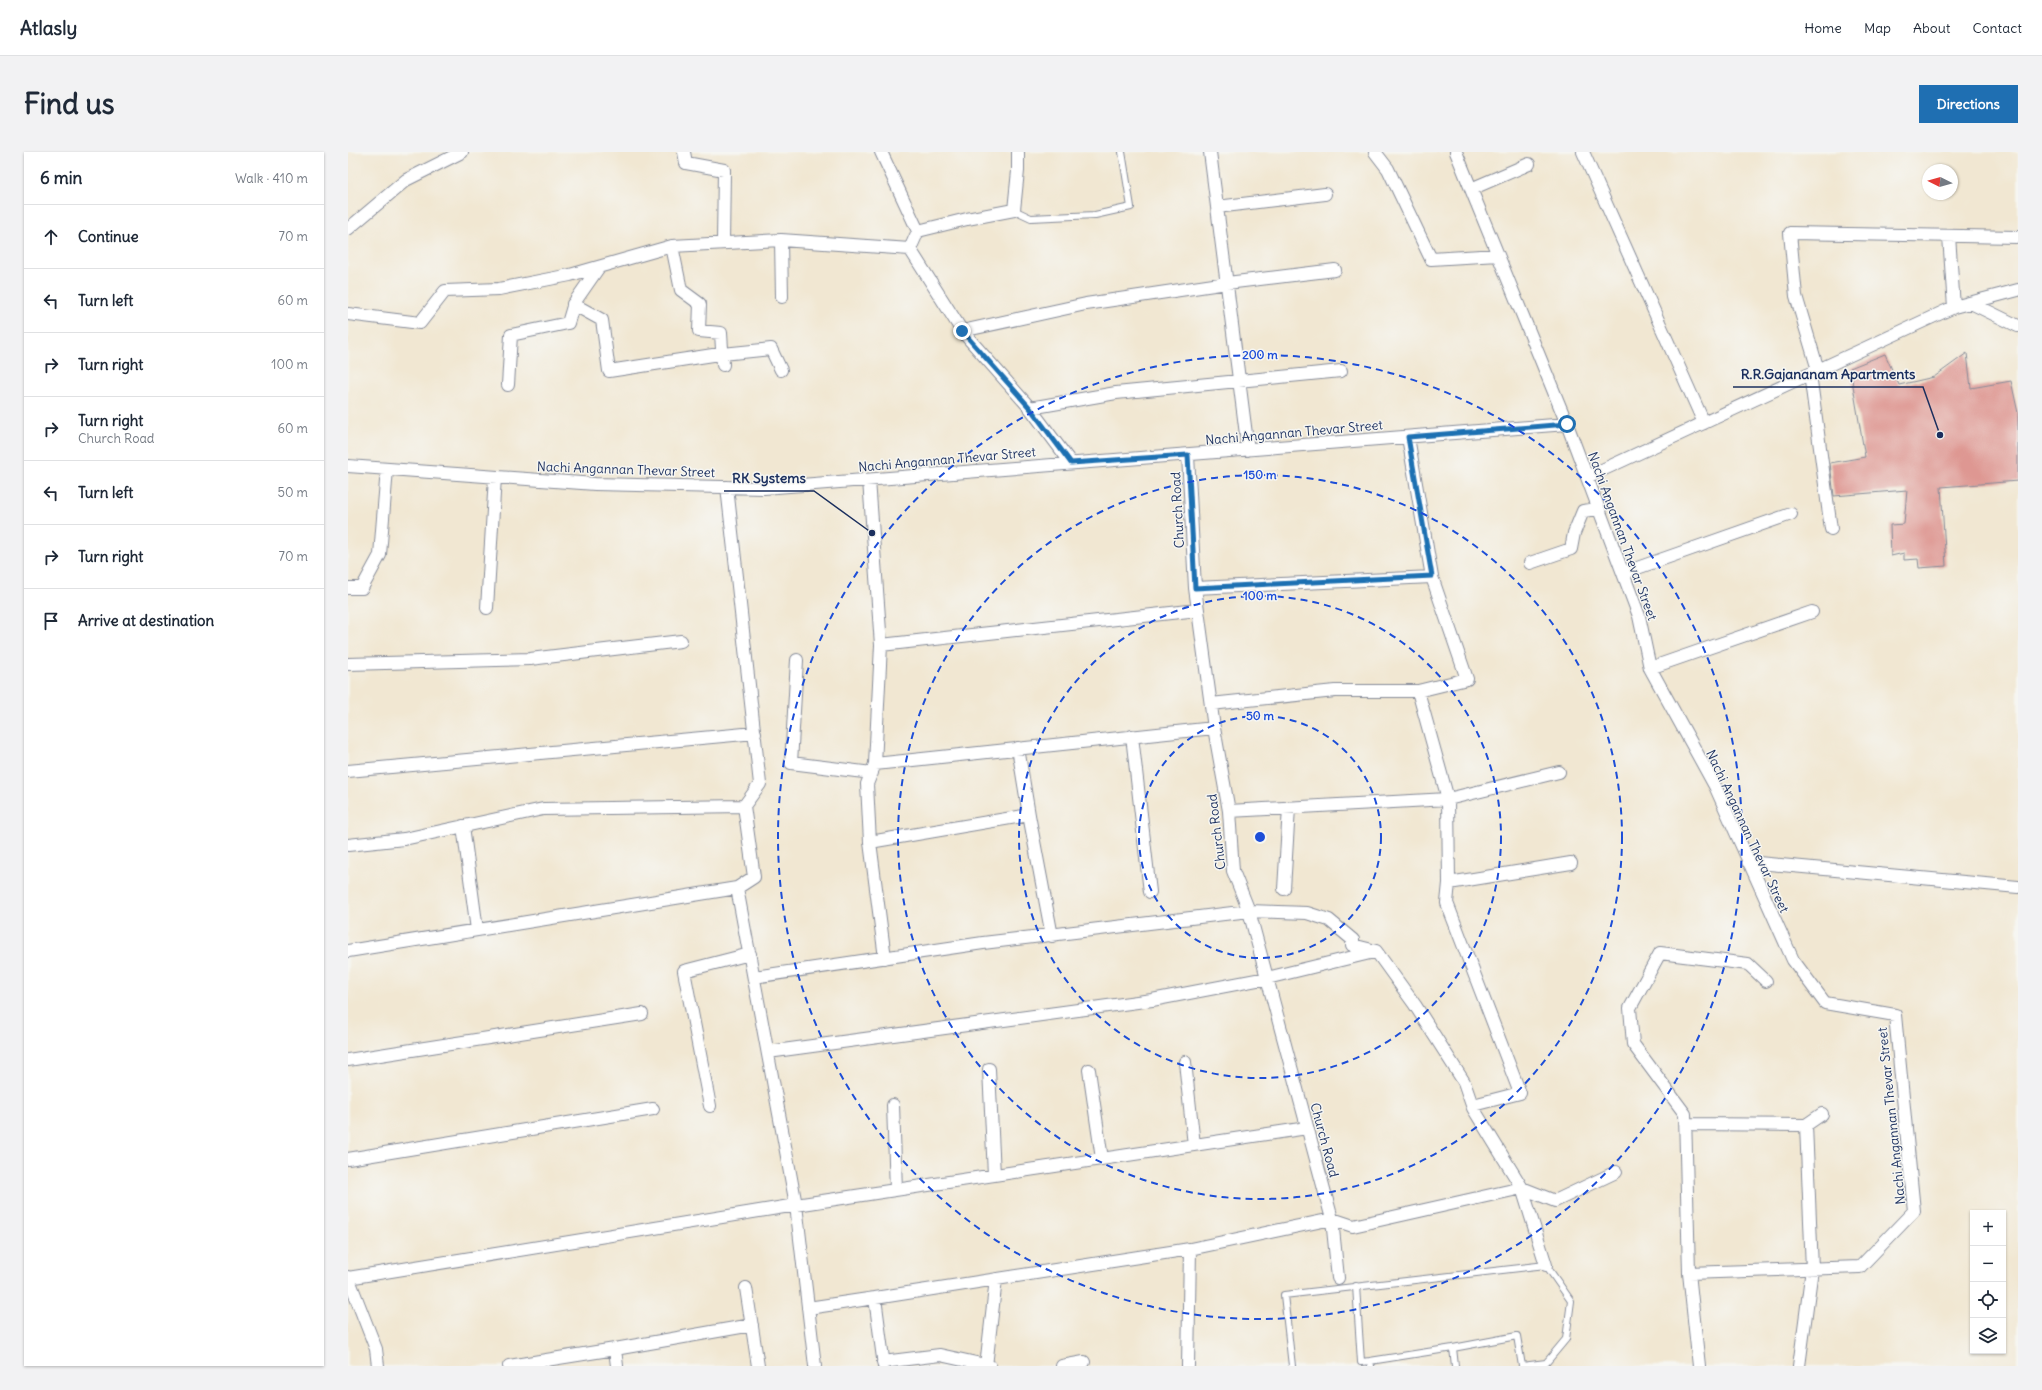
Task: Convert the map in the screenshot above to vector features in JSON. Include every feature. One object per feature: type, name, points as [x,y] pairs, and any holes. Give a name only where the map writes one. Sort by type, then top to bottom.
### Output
[{"type":"street","points":[[348,229],[406,180],[462,152]]},
{"type":"street","points":[[684,152],[686,163],[724,170],[723,243]]},
{"type":"street","points":[[881,152],[918,231],[910,249]]},
{"type":"street","points":[[918,231],[967,219],[1014,210],[1018,171],[1018,152]]},
{"type":"street","points":[[1210,152],[1248,450]]},
{"type":"street","points":[[1375,152],[1388,169],[1432,259],[1498,255]]},
{"type":"street","points":[[1456,152],[1567,424]]},
{"type":"street","points":[[1583,152],[1704,423]]},
{"type":"street","points":[[1471,189],[1529,164]]},
{"type":"street","points":[[1217,207],[1325,194]]},
{"type":"street","points":[[1831,529],[1814,372],[1796,296],[1790,233],[2018,237]]},
{"type":"street","points":[[1949,236],[1954,307]]},
{"type":"street","points":[[781,240],[782,297]]},
{"type":"street","points":[[348,314],[420,323],[445,291],[499,289],[570,275],[672,246],[781,240],[910,249]]},
{"type":"street","points":[[672,246],[681,290],[700,304],[699,331],[721,333],[723,360]]},
{"type":"street","points":[[910,249],[962,331],[1030,408],[1071,463]]},
{"type":"street","points":[[508,385],[511,335],[568,323],[573,304],[599,266]]},
{"type":"street","points":[[962,331],[1086,304],[1227,283],[1335,270]]},
{"type":"street","points":[[1587,477],[1954,307],[2018,290]]},
{"type":"street","points":[[1971,303],[2018,326]]},
{"type":"street","points":[[573,304],[602,320],[609,371],[723,360],[772,349],[782,370]]},
{"type":"street","points":[[1030,408],[1116,393],[1341,371]]},
{"type":"street","name":"Nachi Angannan Thevar Street","points":[[348,466],[595,484],[764,488],[1567,424],[1639,616],[1650,668],[1715,786],[1792,960],[1825,1003],[1895,1015],[1914,1211],[1860,1267],[1689,1274]]},
{"type":"street","points":[[1211,704],[1335,691],[1418,692],[1467,679],[1432,576],[1408,437]]},
{"type":"street","name":"Church Road","points":[[1188,455],[1195,588],[1214,728],[1229,811],[1233,871],[1249,911],[1332,1219],[1339,1283]]},
{"type":"street","points":[[348,588],[362,588],[380,555],[387,469]]},
{"type":"street","points":[[487,608],[495,477]]},
{"type":"street","points":[[869,480],[881,645],[873,768],[867,784],[870,842],[885,958]]},
{"type":"street","points":[[348,951],[737,888],[754,876],[744,806],[760,784],[727,487]]},
{"type":"street","points":[[1530,563],[1571,549],[1574,533],[1583,511],[1598,509]]},
{"type":"street","points":[[1623,573],[1790,514]]},
{"type":"street","points":[[1195,588],[1432,576]]},
{"type":"street","points":[[881,645],[1198,610]]},
{"type":"street","points":[[1650,668],[1812,612]]},
{"type":"street","points":[[348,664],[530,659],[681,641]]},
{"type":"street","points":[[797,660],[792,763],[873,768],[1018,748],[1214,728]]},
{"type":"street","points":[[1418,692],[1448,799],[1449,883],[1447,903],[1520,1093],[1473,1105]]},
{"type":"street","points":[[348,771],[754,733]]},
{"type":"street","points":[[1132,736],[1150,892]]},
{"type":"street","points":[[1018,748],[1052,936]]},
{"type":"street","points":[[1229,811],[1448,799],[1559,772]]},
{"type":"street","points":[[348,845],[404,839],[543,809],[744,806]]},
{"type":"street","points":[[1284,889],[1289,808]]},
{"type":"street","points":[[870,842],[1029,815]]},
{"type":"street","points":[[463,826],[477,930]]},
{"type":"street","points":[[1748,862],[2018,887]]},
{"type":"street","points":[[1449,883],[1571,863]]},
{"type":"street","points":[[737,888],[796,1205],[815,1366]]},
{"type":"street","points":[[754,977],[983,943],[1052,936],[1249,911],[1307,913],[1333,924],[1353,940],[1352,945],[1376,951],[1415,1005],[1464,1082],[1473,1105],[1522,1188],[1546,1265]]},
{"type":"street","points":[[768,1052],[1152,1000],[1267,978],[1376,951]]},
{"type":"street","points":[[1699,1366],[1689,1274],[1685,1114],[1633,1044],[1630,1008],[1660,953],[1748,964],[1766,981]]},
{"type":"street","points":[[710,1106],[684,971],[750,954]]},
{"type":"street","points":[[348,1060],[642,1014]]},
{"type":"street","points":[[1185,1062],[1194,1145]]},
{"type":"street","points":[[989,1069],[994,1175]]},
{"type":"street","points":[[1089,1070],[1102,1159]]},
{"type":"street","points":[[893,1105],[896,1190]]},
{"type":"street","points":[[348,1159],[653,1108]]},
{"type":"street","points":[[1686,1124],[1806,1125],[1822,1114]]},
{"type":"street","points":[[1799,1366],[1812,1269],[1806,1125]]},
{"type":"street","points":[[378,1366],[376,1349],[348,1277],[796,1205],[1307,1128]]},
{"type":"street","points":[[808,1308],[1190,1249],[1332,1219],[1353,1226],[1522,1188],[1555,1201],[1616,1172]]},
{"type":"street","points":[[1188,1366],[1190,1249]]},
{"type":"street","points":[[875,1298],[884,1364],[940,1355],[987,1366],[996,1279]]},
{"type":"street","points":[[746,1288],[758,1366]]},
{"type":"street","points":[[509,1366],[540,1363],[752,1325]]},
{"type":"street","points":[[615,1349],[617,1366]]},
{"type":"street","points":[[1062,1366],[1084,1362]]},
{"type":"lane","points":[[1014,210],[1031,218],[1095,215],[1131,207],[1122,152]]},
{"type":"lane","points":[[1292,1366],[1284,1295],[1339,1283],[1356,1286],[1546,1265],[1571,1301],[1566,1339],[1546,1365],[1522,1366],[1517,1336],[1370,1364],[1361,1362],[1356,1286]]},
{"type":"lane","points":[[1452,1348],[1455,1366]]},
{"type":"building","points":[[1967,353],[1971,388],[2011,381],[2018,413],[2018,481],[1941,487],[1946,566],[1919,568],[1918,559],[1904,560],[1904,553],[1891,556],[1890,525],[1904,524],[1907,490],[1834,496],[1830,463],[1865,457],[1850,368],[1885,354],[1899,385],[1934,377]]},
{"type":"place","name":"R.R.Gajananam Apartments","points":[[1940,435]]},
{"type":"place","name":"RK Systems","points":[[872,533]]},
{"type":"route","points":[[962,331],[1030,408],[1071,463],[1188,455],[1195,588],[1432,576],[1408,437],[1567,424]]}]
